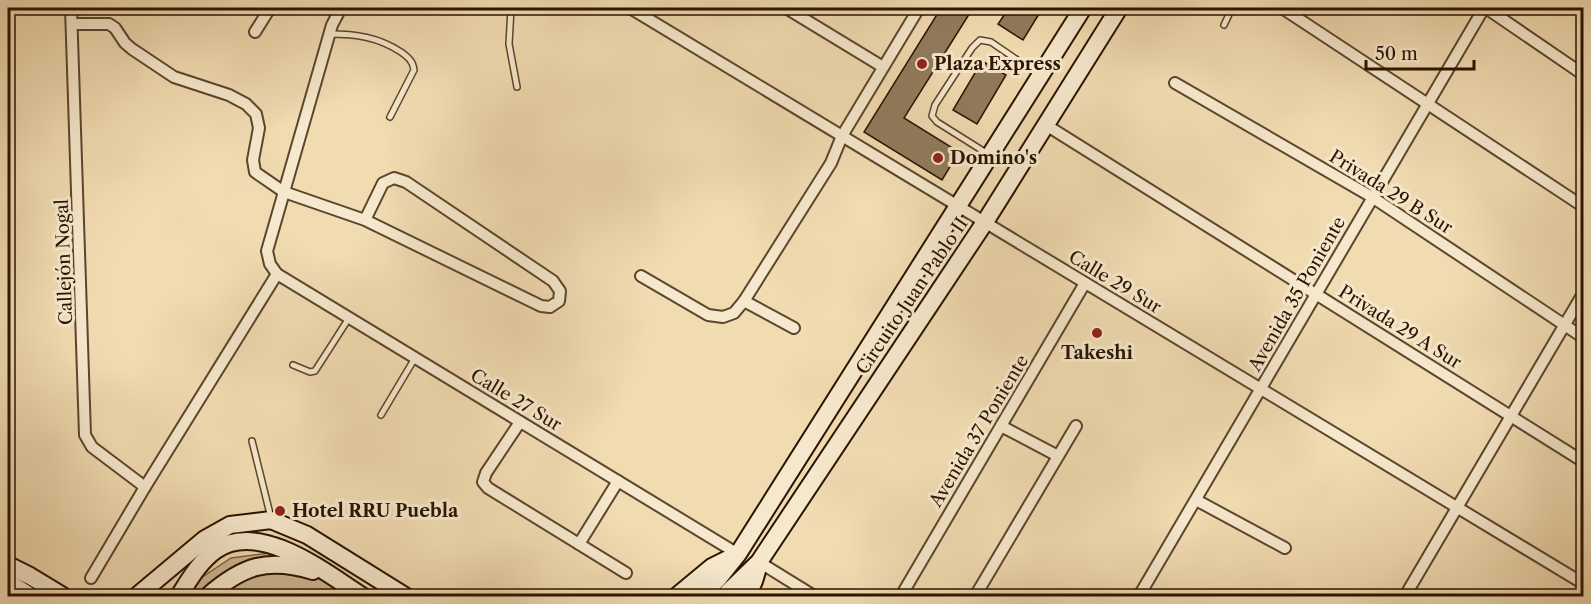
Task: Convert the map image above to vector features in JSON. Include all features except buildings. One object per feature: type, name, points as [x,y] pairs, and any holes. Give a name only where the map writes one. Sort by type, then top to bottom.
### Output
[{"type":"main road","name":"Circuito Juan Pablo II","points":[[724,597],[759,562],[985,222],[1119,8]]},
{"type":"main road","name":"Circuito Juan Pablo II","points":[[700,597],[738,554],[1080,9]]},
{"type":"main road","points":[[137,597],[205,540],[230,525],[272,520],[307,535],[405,597]]},
{"type":"main road","points":[[179,597],[194,572],[217,549],[236,543],[276,545],[291,551],[362,597]]},
{"type":"main road","points":[[676,597],[712,567],[738,554]]},
{"type":"main road","points":[[748,595],[756,578],[759,562]]},
{"type":"main road","points":[[208,597],[224,582],[252,567],[283,563],[312,570],[355,597]]},
{"type":"main road","points":[[8,565],[63,597]]},
{"type":"main road","points":[[8,582],[30,597]]},
{"type":"street","name":"Callejón Nogal","points":[[71,8],[85,435],[92,447],[145,487]]},
{"type":"street","points":[[255,32],[270,8]]},
{"type":"street","name":"Calle 29 Sur","points":[[630,8],[1584,584]]},
{"type":"street","points":[[786,8],[883,67]]},
{"type":"street","points":[[641,276],[708,315],[723,317],[734,313],[744,301],[831,163],[842,136],[919,8]]},
{"type":"street","points":[[1282,8],[1584,207]]},
{"type":"street","points":[[1485,8],[1584,75]]},
{"type":"street","name":"Avenida 35 Poniente","points":[[1140,597],[1427,103],[1485,8]]},
{"type":"street","points":[[92,578],[145,487],[277,274],[270,264],[267,251],[336,9]]},
{"type":"street","points":[[72,24],[109,24],[116,28],[132,50],[174,77],[229,95],[246,104],[256,114],[259,128],[253,160],[255,172],[284,192],[365,220],[541,306],[550,307],[559,301],[560,291],[553,281],[405,182],[394,178],[383,183],[365,220]]},
{"type":"street","name":"Privada 29 B Sur","points":[[1175,83],[1372,197],[1584,338]]},
{"type":"street","name":"Privada 29 A Sur","points":[[1046,125],[1584,462]]},
{"type":"street","name":"Calle 27 Sur","points":[[277,274],[738,554]]},
{"type":"street","name":"Avenida 37 Poniente","points":[[901,597],[1085,283]]},
{"type":"street","points":[[1405,597],[1584,292]]},
{"type":"street","points":[[744,301],[794,328]]},
{"type":"street","points":[[520,422],[486,473],[483,482],[488,488],[626,573]]},
{"type":"street","points":[[1001,426],[1058,456]]},
{"type":"street","points":[[977,593],[1076,426]]},
{"type":"street","points":[[579,544],[618,481]]},
{"type":"street","points":[[1196,500],[1285,548]]},
{"type":"street","points":[[759,562],[814,597]]},
{"type":"lane","points":[[511,8],[509,44],[517,87]]},
{"type":"lane","points":[[1224,25],[1232,8]]},
{"type":"lane","points":[[329,34],[351,34],[374,38],[391,45],[410,59],[414,70],[390,117]]},
{"type":"lane","points":[[990,154],[938,122],[932,116],[934,105],[972,48],[980,40],[991,42],[1040,76]]},
{"type":"lane","points":[[292,365],[310,372],[315,371],[349,318]]},
{"type":"lane","points":[[381,415],[415,358]]},
{"type":"lane","points":[[252,441],[272,520]]},
{"type":"shaded area","points":[[294,550],[367,596],[174,596],[231,558]]},
{"type":"place","name":"Plaza Express","points":[[922,64]]},
{"type":"place","name":"Domino's","points":[[938,158]]},
{"type":"place","name":"Takeshi","points":[[1097,333]]},
{"type":"place","name":"Hotel RRU Puebla","points":[[280,511]]}]
